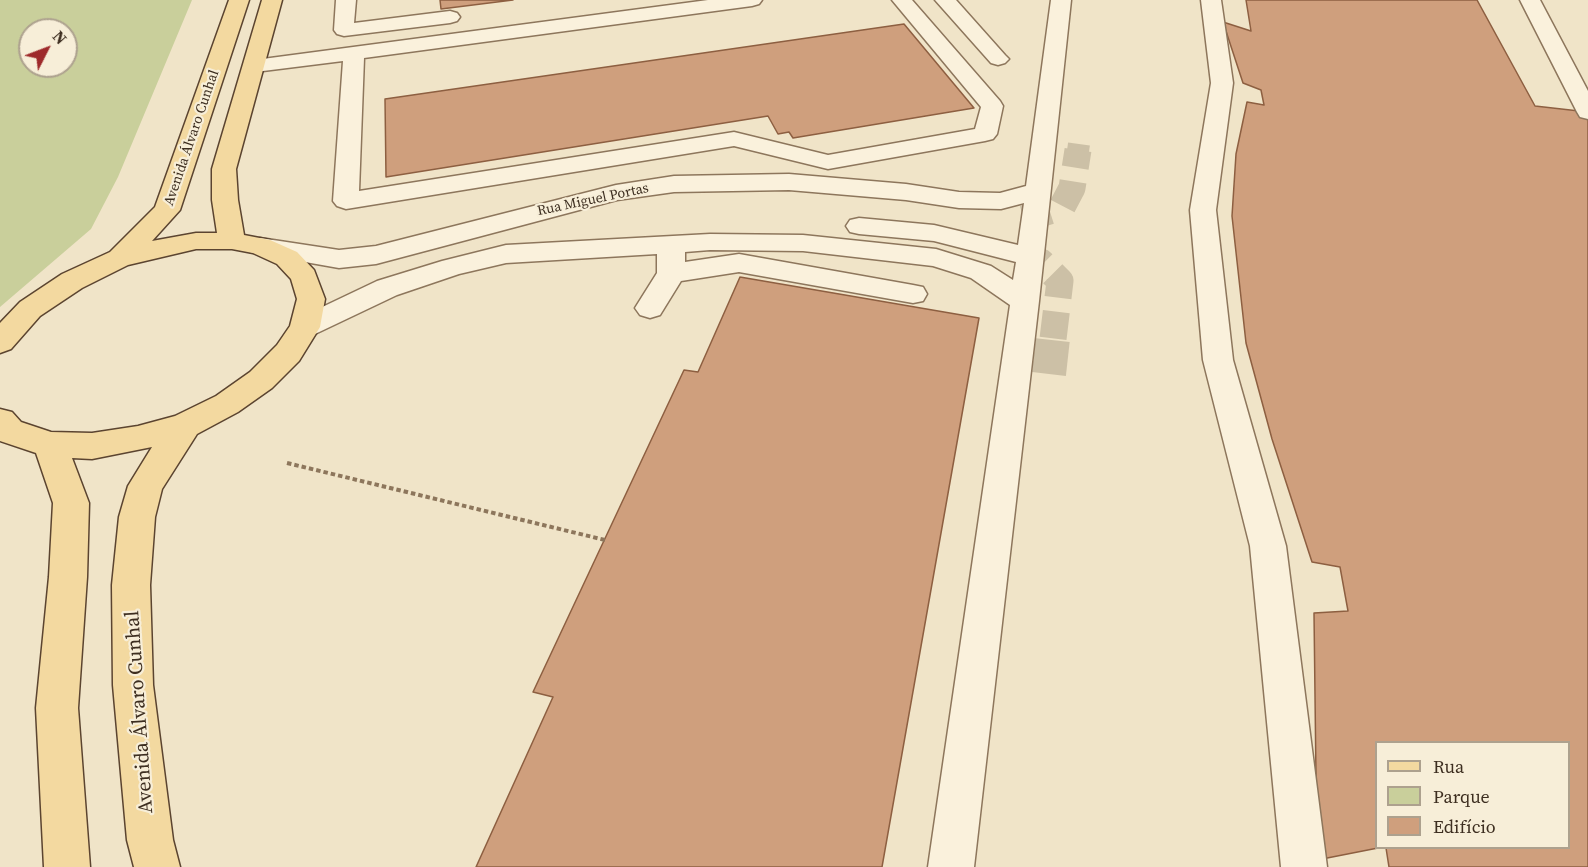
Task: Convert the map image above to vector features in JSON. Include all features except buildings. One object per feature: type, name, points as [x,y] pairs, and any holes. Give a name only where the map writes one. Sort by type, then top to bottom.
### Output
[{"type":"main road","name":"Avenida Álvaro Cunhal","points":[[118,259],[167,210],[239,0]]},
{"type":"main road","points":[[246,243],[225,200],[224,169],[273,0]]},
{"type":"main road","points":[[0,342],[30,309],[72,281],[118,259],[196,241],[246,243],[287,258],[304,276],[311,299],[305,327],[288,353],[261,380],[226,404],[185,424],[138,439],[92,446],[50,445],[9,431],[0,421]]},
{"type":"main road","name":"Avenida Álvaro Cunhal","points":[[157,867],[150,840],[134,685],[131,585],[137,517],[145,486],[185,424]]},
{"type":"main road","points":[[50,445],[71,503],[57,708],[67,867]]},
{"type":"lane","points":[[346,0],[344,30],[475,14]]},
{"type":"lane","points":[[255,66],[752,0]]},
{"type":"lane","points":[[354,52],[346,201],[734,139],[828,162],[985,134],[992,106],[902,0]]},
{"type":"lane","points":[[945,0],[998,59]]},
{"type":"lane","points":[[951,867],[1025,301],[1061,0]]},
{"type":"lane","points":[[1211,0],[1222,83],[1203,210],[1218,360],[1268,546],[1304,867]]},
{"type":"lane","points":[[1530,0],[1588,112]]},
{"type":"lane","name":"Rua Miguel Portas","points":[[246,243],[339,259],[376,255],[616,193],[674,184],[789,182],[906,192],[959,200],[1001,201],[1038,190]]},
{"type":"lane","points":[[471,229],[571,213],[694,202],[835,201],[951,219],[1024,219]]},
{"type":"lane","points":[[305,327],[387,288],[452,267],[596,237],[699,223],[827,224],[934,233],[1018,254]]},
{"type":"lane","points":[[506,254],[671,244],[803,243],[936,258],[981,272],[1025,301]]},
{"type":"lane","points":[[650,308],[671,273],[671,244]]},
{"type":"lane","points":[[671,273],[739,263],[914,294]]},
{"type":"path","points":[[287,463],[604,540]]},
{"type":"green space","points":[[0,0],[192,0],[118,177],[91,229],[0,307]]},
{"type":"tunnel","points":[[1078,151],[1079,144]]},
{"type":"tunnel","points":[[1024,219],[1062,207],[1072,188],[1078,150]]},
{"type":"tunnel","points":[[1018,254],[1041,262],[1060,281],[1053,339]]},
{"type":"tunnel","points":[[1049,374],[1053,338]]}]
